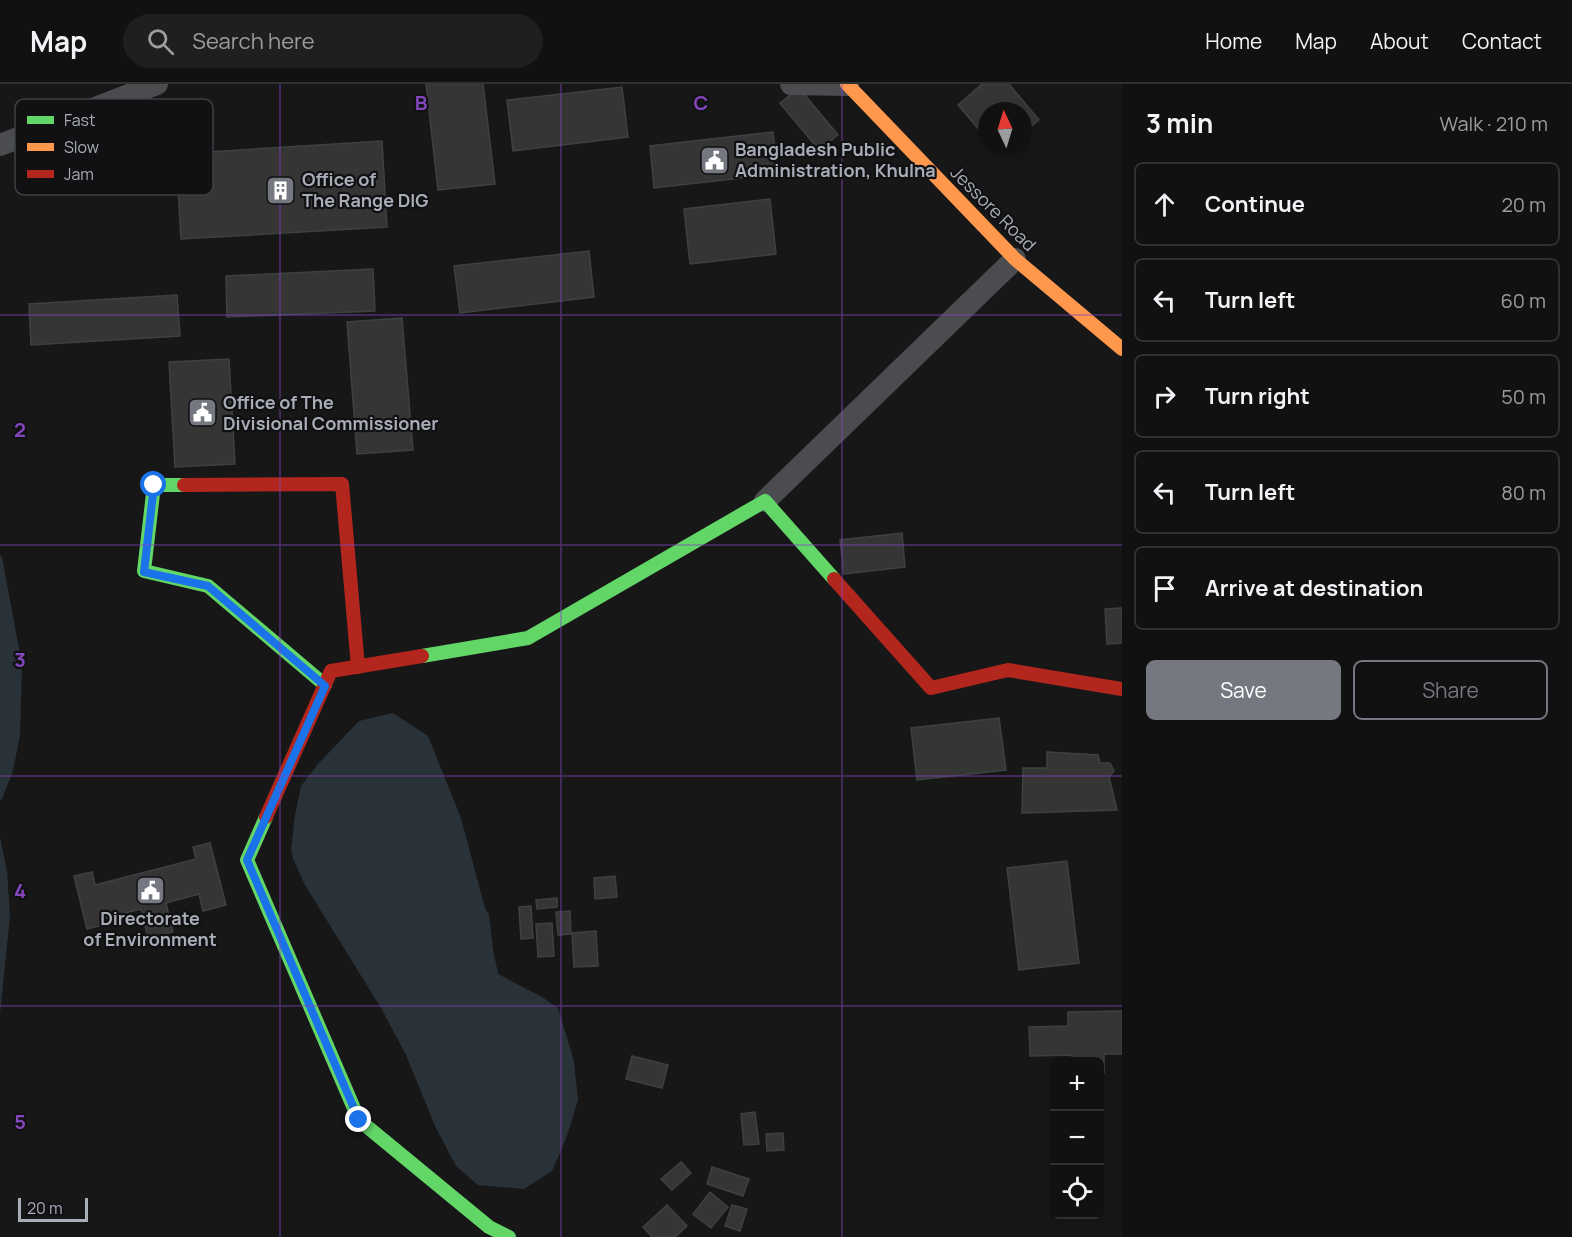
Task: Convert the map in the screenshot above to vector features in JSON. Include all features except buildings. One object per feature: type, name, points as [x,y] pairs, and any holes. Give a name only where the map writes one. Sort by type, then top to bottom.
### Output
[{"type":"main road","name":"Jessore Road","points":[[847,85],[1015,259],[1122,349]]},
{"type":"main road","points":[[325,686],[208,586],[144,572],[154,485],[342,484],[358,667]]},
{"type":"main road","points":[[494,1234],[359,1120],[247,860],[331,671],[528,638],[765,501],[931,688],[1008,670],[1122,689]]},
{"type":"street","points":[[118,99],[157,84]]},
{"type":"street","points":[[791,84],[847,85]]},
{"type":"street","points":[[0,145],[15,139]]},
{"type":"street","points":[[765,501],[1015,259]]},
{"type":"shaded area","points":[[0,555],[22,665],[20,735],[13,771],[0,800]]},
{"type":"shaded area","points":[[393,713],[428,736],[461,818],[485,908],[489,915],[498,974],[558,1008],[574,1061],[578,1100],[567,1136],[552,1171],[524,1189],[478,1185],[456,1166],[435,1126],[406,1055],[381,1008],[305,885],[293,859],[291,850],[301,786],[318,764],[359,721]]},
{"type":"shaded area","points":[[0,837],[7,871],[10,916],[0,1014]]},
{"type":"traffic: fast","points":[[184,485],[154,485],[144,571],[208,586],[325,685]]},
{"type":"traffic: fast","points":[[422,656],[528,638],[765,501],[834,579]]},
{"type":"traffic: fast","points":[[266,817],[247,860],[359,1120],[489,1227],[509,1237]]},
{"type":"traffic: slow","points":[[847,84],[1015,259],[1122,349]]},
{"type":"traffic: jam","points":[[184,485],[342,484],[358,667]]},
{"type":"traffic: jam","points":[[834,579],[931,688],[1008,670],[1122,689]]},
{"type":"traffic: jam","points":[[266,817],[331,671],[422,656]]},
{"type":"place","name":"Bangladesh Public Administration, Khulna","points":[[714,160]]},
{"type":"place","name":"Office of The Range DIG","points":[[281,190]]},
{"type":"place","name":"Office of The Divisional Commissioner","points":[[202,413]]},
{"type":"place","name":"Directorate of Environment","points":[[150,890]]},
{"type":"route","points":[[154,485],[144,572],[208,586],[325,686],[247,860],[359,1120]]}]
